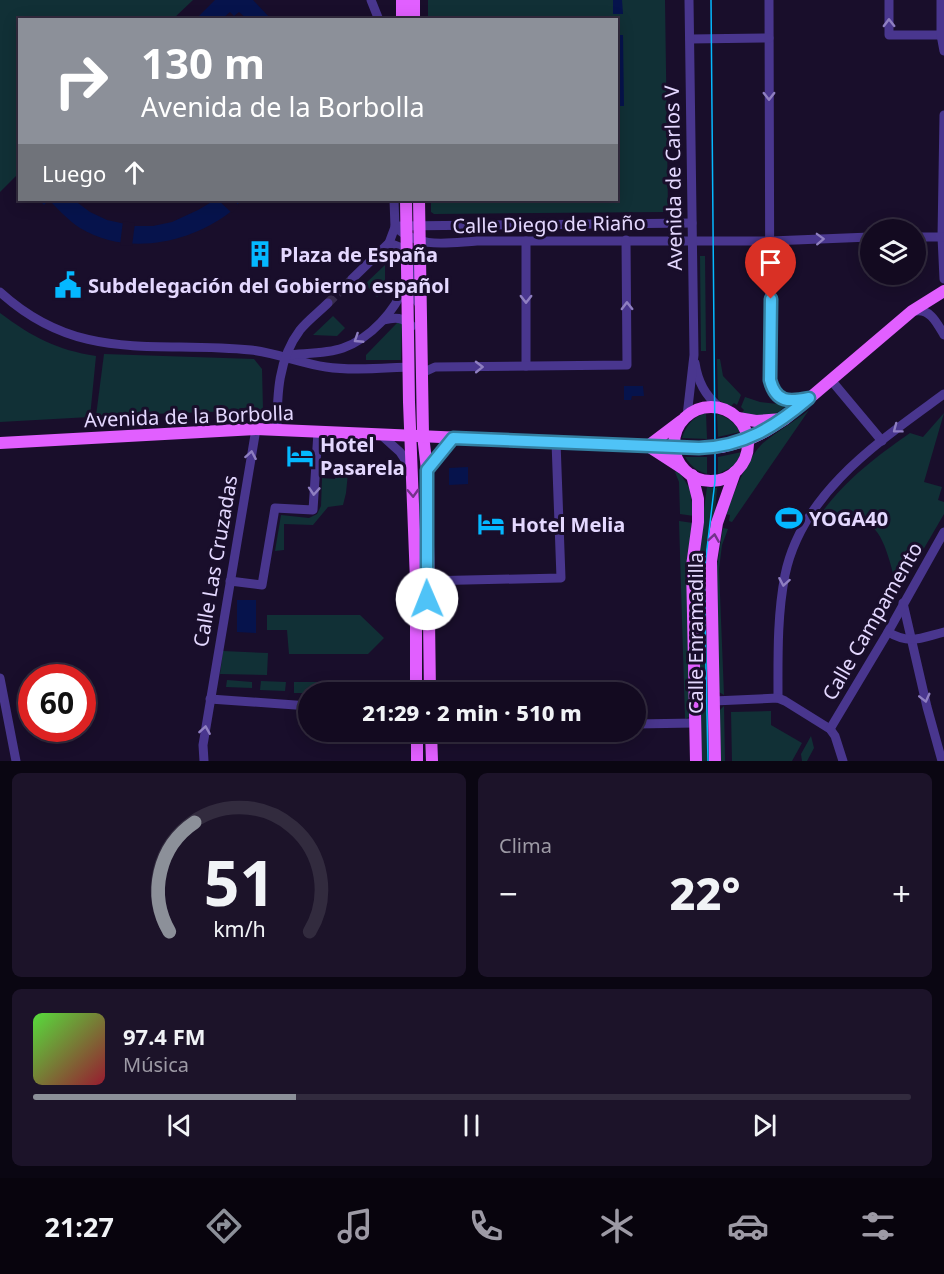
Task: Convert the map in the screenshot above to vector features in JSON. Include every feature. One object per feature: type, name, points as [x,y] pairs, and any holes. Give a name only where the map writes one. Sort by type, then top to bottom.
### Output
[{"type":"main road","points":[[402,0],[402,18]]},
{"type":"main road","points":[[414,0],[414,18]]},
{"type":"main road","points":[[406,201],[410,435],[429,682]]},
{"type":"main road","points":[[407,229],[419,201]]},
{"type":"main road","points":[[407,229],[419,241],[423,435],[427,470],[416,682]]},
{"type":"main road","name":"Avenida de la Borbolla","points":[[0,443],[256,429],[648,446],[722,447],[748,440],[784,419],[912,311],[944,291]]},
{"type":"main road","points":[[735,472],[715,481],[700,479],[648,446],[697,409],[709,407],[719,407],[738,418],[745,428],[748,440]]},
{"type":"main road","points":[[674,447],[675,437],[685,418]]},
{"type":"main road","points":[[738,418],[756,421],[784,419]]},
{"type":"main road","name":"Calle Enramadilla","points":[[716,761],[711,561],[717,523],[735,472],[746,456],[748,440]]},
{"type":"main road","name":"Calle Enramadilla","points":[[674,447],[680,463],[688,473],[698,499],[698,522],[692,566],[696,761]]},
{"type":"main road","points":[[417,742],[417,761]]},
{"type":"main road","points":[[431,742],[432,761]]},
{"type":"street","points":[[371,0],[378,18]]},
{"type":"street","name":"Avenida de Carlos V","points":[[685,418],[694,355],[689,0]]},
{"type":"street","points":[[769,0],[770,380],[773,390],[780,398],[792,402],[809,398]]},
{"type":"street","points":[[889,0],[889,35],[941,35]]},
{"type":"street","points":[[941,0],[941,35],[944,51]]},
{"type":"street","points":[[690,39],[769,38]]},
{"type":"street","points":[[944,115],[942,237],[944,279]]},
{"type":"street","points":[[352,279],[407,229],[394,201]]},
{"type":"street","name":"Calle Diego de Riaño","points":[[407,229],[692,224]]},
{"type":"street","points":[[771,241],[860,237]]},
{"type":"street","points":[[926,237],[942,237]]},
{"type":"street","points":[[422,373],[435,367],[627,364],[626,240]]},
{"type":"street","name":"Calle Diego de Riaño","points":[[419,241],[431,244],[626,240],[771,241]]},
{"type":"street","points":[[526,241],[526,366]]},
{"type":"street","points":[[389,243],[406,250],[413,258],[415,298],[421,308]]},
{"type":"street","points":[[285,356],[324,352],[356,342],[396,305],[407,280]]},
{"type":"street","points":[[0,292],[15,305],[43,322],[92,341],[140,347],[250,350],[285,356],[304,363],[330,368],[408,367]]},
{"type":"street","points":[[277,430],[279,377],[285,356],[300,330],[327,303]]},
{"type":"street","points":[[912,311],[928,312],[944,335]]},
{"type":"street","points":[[381,321],[394,317],[407,321],[415,329],[417,391],[423,408]]},
{"type":"street","name":"Avenida de Carlos V","points":[[694,355],[700,384],[707,397],[719,407]]},
{"type":"street","points":[[831,380],[882,441]]},
{"type":"street","points":[[778,698],[781,604],[786,573],[796,543],[812,513],[829,489],[847,470],[944,394]]},
{"type":"street","name":"Calle Las Cruzadas","points":[[204,761],[203,745],[210,699],[256,429]]},
{"type":"street","points":[[230,581],[262,585],[275,508],[313,510],[318,432]]},
{"type":"street","points":[[380,434],[400,452],[412,470]]},
{"type":"street","points":[[427,470],[453,438]]},
{"type":"street","points":[[421,581],[561,578],[556,442]]},
{"type":"street","name":"Calle Campamento","points":[[830,729],[944,532]]},
{"type":"street","points":[[903,603],[942,761]]},
{"type":"street","points":[[888,632],[900,639],[911,641],[944,632]]},
{"type":"street","points":[[0,678],[16,761]]},
{"type":"street","points":[[714,701],[778,698],[830,729],[835,736],[843,761]]},
{"type":"street","points":[[210,699],[298,705]]},
{"type":"street","points":[[646,724],[695,723]]},
{"type":"green space","points":[[0,0],[193,0],[174,18],[18,18],[18,174],[0,192]]},
{"type":"green space","points":[[428,0],[665,0],[668,209],[665,212],[434,214],[431,212],[431,201],[618,201],[618,18],[428,18]]},
{"type":"green space","points":[[700,256],[705,256],[706,351],[701,351]]},
{"type":"green space","points":[[385,265],[385,289],[377,297],[365,284]]},
{"type":"green space","points":[[0,313],[45,341],[69,350],[96,356],[90,417],[0,422]]},
{"type":"green space","points":[[333,316],[345,328],[337,336],[313,335]]},
{"type":"green space","points":[[398,322],[402,324],[401,360],[366,360],[366,355]]},
{"type":"green space","points":[[104,354],[254,359],[262,369],[263,410],[96,416]]},
{"type":"green space","points":[[717,359],[720,359],[723,376],[741,395],[737,405],[734,403],[731,406],[719,401]]},
{"type":"green space","points":[[745,397],[760,402],[787,405],[770,416],[756,416],[742,413],[744,410],[741,407]]},
{"type":"green space","points":[[809,410],[732,522],[729,521],[730,515],[726,514],[733,496],[757,449]]},
{"type":"green space","points":[[706,413],[707,439],[682,438],[691,422]]},
{"type":"green space","points":[[944,413],[924,482],[942,487],[938,500],[944,502],[944,514],[898,593],[888,556],[875,530],[869,525],[858,522],[817,519],[838,493],[871,462],[910,433],[923,437]]},
{"type":"green space","points":[[717,414],[730,420],[740,432],[718,437]]},
{"type":"green space","points":[[742,452],[734,466],[718,474],[718,457]]},
{"type":"green space","points":[[685,457],[707,457],[707,474],[694,468]]},
{"type":"green space","points":[[336,462],[340,463],[348,473],[343,505],[328,507],[313,525],[284,524],[284,550],[275,551],[281,515],[309,518],[317,514],[321,506],[322,478],[335,479]]},
{"type":"green space","points":[[678,470],[690,489],[694,516],[680,514],[679,482],[675,472]]},
{"type":"green space","points":[[707,487],[717,488],[711,761],[700,761],[696,566]]},
{"type":"green space","points":[[679,521],[693,523],[690,714],[685,719]]},
{"type":"green space","points":[[723,528],[728,529],[722,545],[719,569],[724,695],[719,692],[716,572]]},
{"type":"green space","points":[[267,615],[360,615],[384,638],[368,654],[289,654],[287,630],[267,630]]},
{"type":"green space","points":[[223,651],[268,653],[267,675],[220,674]]},
{"type":"green space","points":[[227,680],[252,682],[252,688],[226,687]]},
{"type":"green space","points":[[261,681],[286,682],[285,691],[260,690]]},
{"type":"green space","points":[[294,682],[298,682],[298,693],[294,693]]},
{"type":"green space","points":[[724,706],[725,761],[720,761],[719,711]]},
{"type":"green space","points":[[771,711],[771,725],[802,743],[792,761],[732,761],[731,712]]},
{"type":"green space","points":[[811,736],[814,748],[807,761],[802,761],[801,754]]},
{"type":"shaded area","points":[[215,0],[253,0],[270,18],[246,18],[239,12],[234,16],[230,12],[223,18],[197,18]]},
{"type":"shaded area","points":[[613,0],[622,0],[623,14],[613,14]]},
{"type":"shaded area","points":[[618,35],[623,35],[624,106],[618,106]]},
{"type":"shaded area","points":[[50,201],[75,201],[90,212],[107,220],[135,226],[153,226],[172,222],[213,201],[241,201],[213,224],[176,239],[156,243],[117,242],[98,237],[80,228]]},
{"type":"shaded area","points":[[624,386],[643,386],[644,396],[632,396],[631,400],[624,400]]},
{"type":"shaded area","points":[[468,467],[468,484],[449,485],[449,468]]},
{"type":"shaded area","points":[[237,600],[256,600],[256,633],[237,632]]},
{"type":"pier","points":[[219,201],[235,201],[239,206],[232,213]]},
{"type":"pier","points":[[123,221],[135,223],[132,246],[120,245]]},
{"type":"tunnel","points":[[328,303],[352,279]]},
{"type":"tram line","points":[[708,761],[704,574],[715,481],[711,0]]},
{"type":"place","name":"Plaza de España","points":[[260,254]]},
{"type":"place","name":"Subdelegación del Gobierno español","points":[[68,285]]},
{"type":"place","name":"Hotel Pasarela","points":[[300,456]]},
{"type":"place","name":"YOGA40","points":[[789,518]]},
{"type":"place","name":"Hotel Melia","points":[[491,524]]},
{"type":"route","points":[[427,599],[427,470],[453,438],[699,448],[722,447],[748,440],[784,419],[809,398],[792,402],[780,398],[773,390],[770,380],[771,299]]}]
